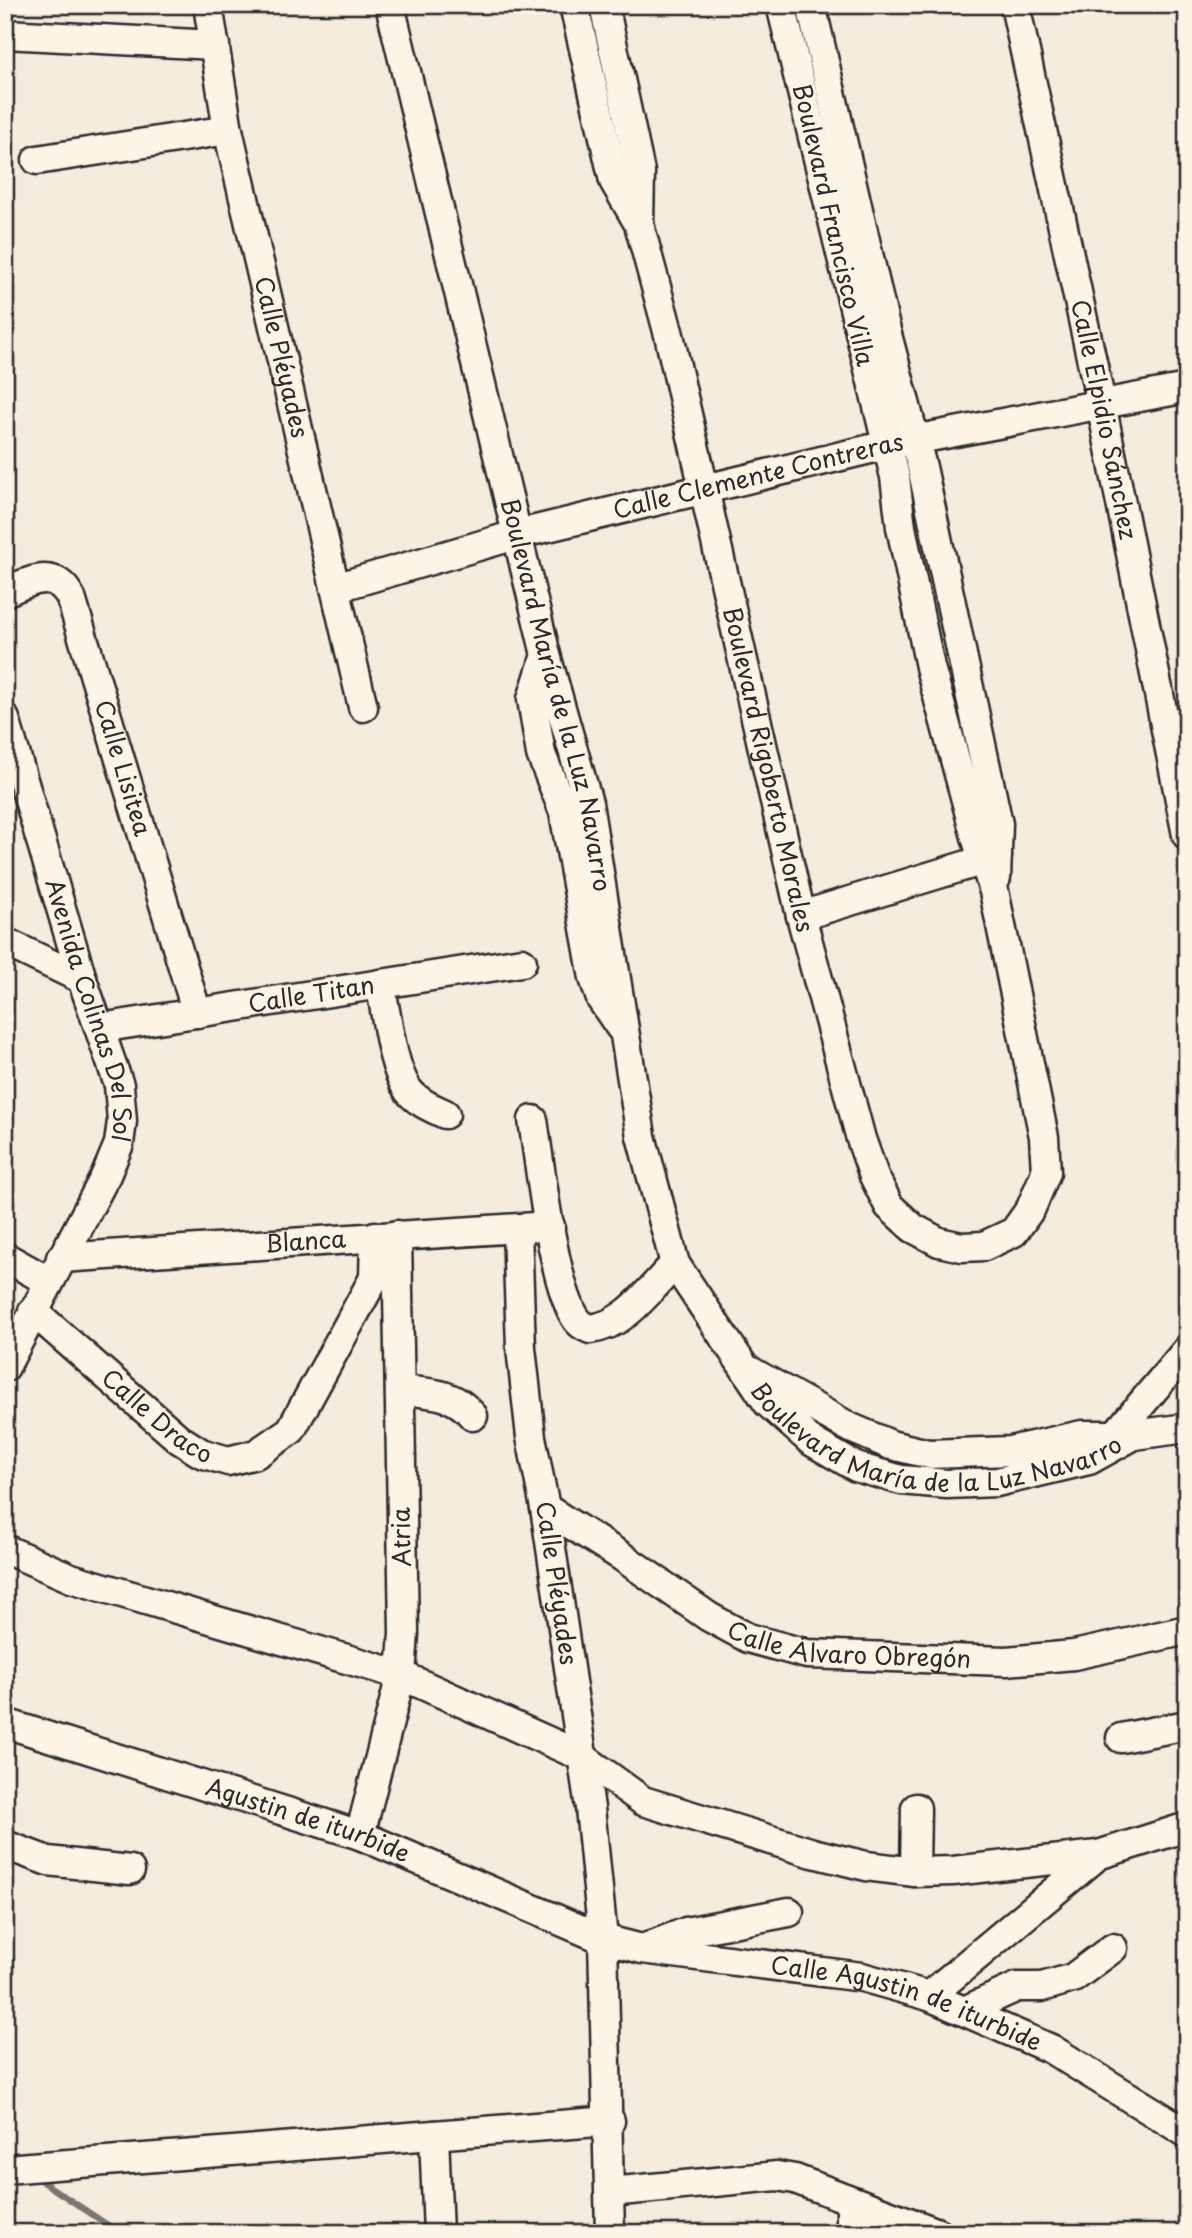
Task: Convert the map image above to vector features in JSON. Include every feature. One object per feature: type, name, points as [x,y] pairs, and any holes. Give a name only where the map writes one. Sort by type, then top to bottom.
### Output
[{"type":"street","name":"Calle Pléyades","points":[[208,5],[228,130],[363,707]]},
{"type":"street","name":"Boulevard María de la Luz Navarro","points":[[390,5],[546,655],[588,803],[641,1136],[675,1264],[750,1371],[768,1403],[811,1441],[856,1467],[901,1480],[947,1484],[997,1482],[1089,1460],[1122,1438],[1187,1428]]},
{"type":"street","name":"Boulevard Rigoberto Morales","points":[[573,5],[614,181],[639,223]]},
{"type":"street","name":"Boulevard Rigoberto Morales","points":[[604,5],[640,172],[639,223],[705,489],[802,916],[861,1139],[889,1206],[913,1228],[939,1241],[962,1247],[985,1246]]},
{"type":"street","name":"Boulevard Francisco Villa","points":[[781,5],[887,445],[930,667],[990,858],[994,891],[1040,1113],[1046,1172],[1031,1208],[1014,1232],[985,1246]]},
{"type":"street","name":"Boulevard Francisco Villa","points":[[811,5],[884,323],[915,439],[998,824],[990,858]]},
{"type":"street","name":"Calle Elpidio Sánchez","points":[[1015,5],[1101,403],[1187,835]]},
{"type":"street","points":[[5,34],[215,45]]},
{"type":"street","points":[[37,160],[228,130]]},
{"type":"street","points":[[858,331],[884,323]]},
{"type":"street","name":"Calle Clemente Contreras","points":[[335,589],[519,534],[887,445],[1187,388]]},
{"type":"street","name":"Calle Lisitea","points":[[5,592],[35,579],[47,577],[58,581],[71,598],[197,1013]]},
{"type":"street","name":"Avenida Colinas Del Sol","points":[[5,719],[82,979],[119,1085],[122,1121],[119,1144],[5,1367]]},
{"type":"street","points":[[802,916],[990,858]]},
{"type":"street","points":[[5,942],[82,979]]},
{"type":"street","name":"Calle Titan","points":[[100,1028],[522,962]]},
{"type":"street","points":[[380,984],[401,1075],[410,1092],[425,1105],[445,1114]]},
{"type":"street","points":[[533,1120],[550,1226],[570,1308],[578,1322],[590,1329],[611,1325],[631,1310],[675,1264]]},
{"type":"street","name":"Blanca","points":[[55,1269],[386,1235],[550,1226]]},
{"type":"street","name":"Calle Pléyades","points":[[517,1229],[521,1348],[531,1437],[545,1508],[590,1808],[603,1939],[610,2120],[610,2233]]},
{"type":"street","name":"Calle Draco","points":[[33,1311],[179,1439],[201,1453],[228,1461],[256,1454],[291,1430],[374,1278],[386,1235]]},
{"type":"street","name":"Atria","points":[[360,1835],[401,1675],[404,1633],[400,1390],[386,1235]]},
{"type":"street","points":[[5,1257],[55,1269]]},
{"type":"street","points":[[1122,1438],[1187,1350]]},
{"type":"street","points":[[400,1390],[449,1396],[463,1403],[473,1416]]},
{"type":"street","name":"Calle Álvaro Obregón","points":[[545,1508],[709,1617],[748,1638],[807,1654],[1006,1661],[1074,1656],[1187,1630]]},
{"type":"street","points":[[5,1549],[71,1577],[401,1675],[581,1756],[643,1801],[826,1857],[866,1866],[915,1872],[953,1871],[1098,1855],[1184,1835]]},
{"type":"street","name":"Agustin de iturbide","points":[[5,1723],[360,1835],[603,1939]]},
{"type":"street","points":[[1121,1738],[1187,1725]]},
{"type":"street","points":[[915,1872],[916,1808]]},
{"type":"street","points":[[5,1845],[48,1861],[130,1870]]},
{"type":"street","points":[[929,1996],[1098,1855]]},
{"type":"street","points":[[642,1949],[685,1932],[789,1912]]},
{"type":"street","name":"Calle Agustin de iturbide","points":[[603,1939],[642,1949],[862,1977],[929,1996],[1051,2049],[1187,2133]]},
{"type":"street","points":[[964,2011],[1017,1987],[1042,1987],[1073,1978],[1113,1948]]},
{"type":"street","points":[[5,2169],[610,2120]]},
{"type":"street","points":[[434,2135],[438,2233]]},
{"type":"street","points":[[610,2192],[777,2176],[795,2179],[851,2203],[897,2215],[938,2233]]},
{"type":"street","points":[[851,2203],[851,2233]]},
{"type":"waterway","points":[[34,2176],[120,2233]]}]
